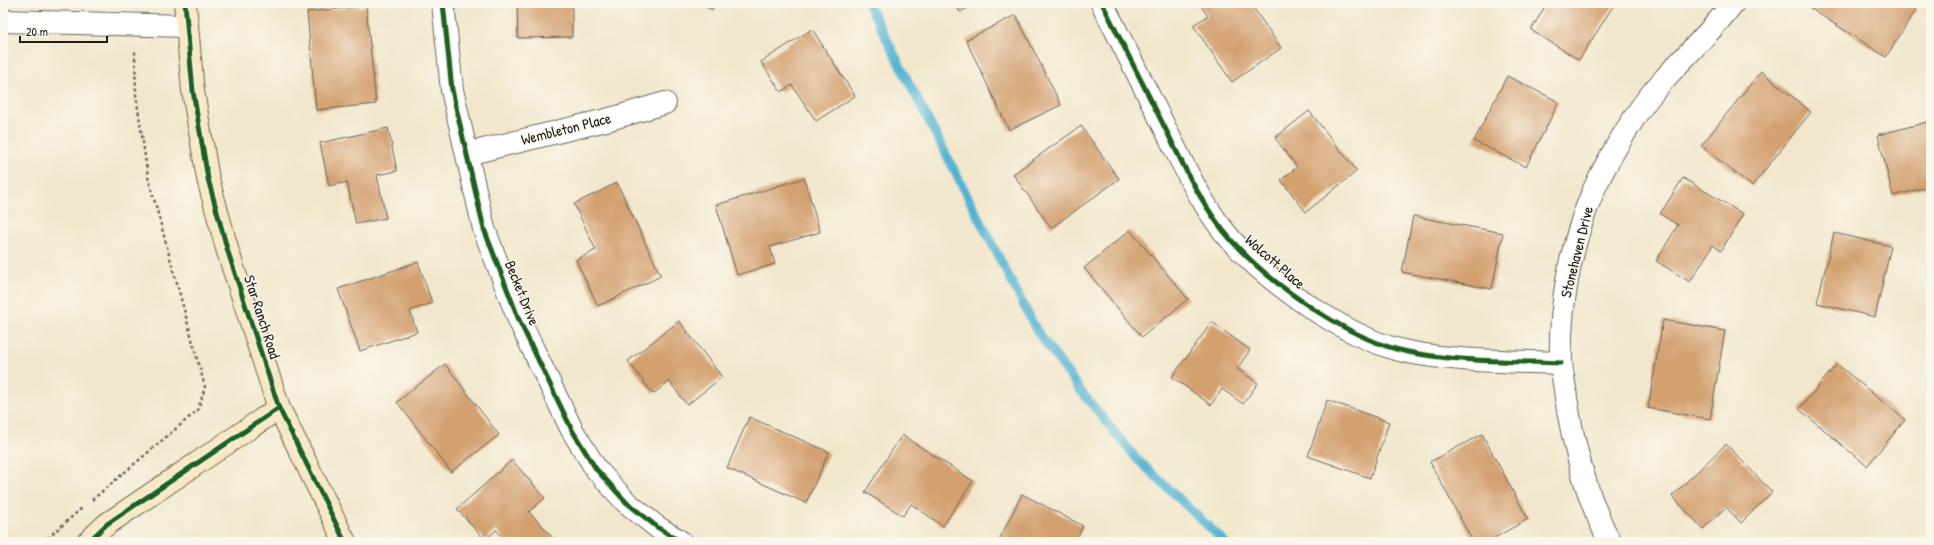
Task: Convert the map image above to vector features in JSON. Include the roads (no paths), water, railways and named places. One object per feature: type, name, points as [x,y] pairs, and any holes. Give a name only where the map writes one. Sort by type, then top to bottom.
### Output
[{"type":"street","name":"Star Ranch Road","points":[[185,3],[193,91],[208,180],[228,252],[279,408],[345,542]]},
{"type":"street","name":"Becket Drive","points":[[443,3],[452,90],[484,229],[519,320],[572,430],[596,469],[626,502],[657,527],[681,542]]},
{"type":"street","name":"Wolcott Place","points":[[1102,3],[1185,168],[1209,210],[1231,240],[1262,271],[1294,296],[1328,318],[1366,338],[1407,352],[1462,360],[1561,363]]},
{"type":"street","name":"Stonehaven Drive","points":[[1610,542],[1598,520],[1586,485],[1571,430],[1561,363],[1566,297],[1574,252],[1590,199],[1612,156],[1638,111],[1671,71],[1717,24],[1733,3]]},
{"type":"street","points":[[3,21],[186,26]]},
{"type":"street","name":"Wembleton Place","points":[[467,154],[610,119],[665,103]]},
{"type":"street","points":[[88,542],[119,516],[279,408]]},
{"type":"waterway","points":[[868,3],[1037,331],[1080,390],[1136,458],[1225,542]]}]
